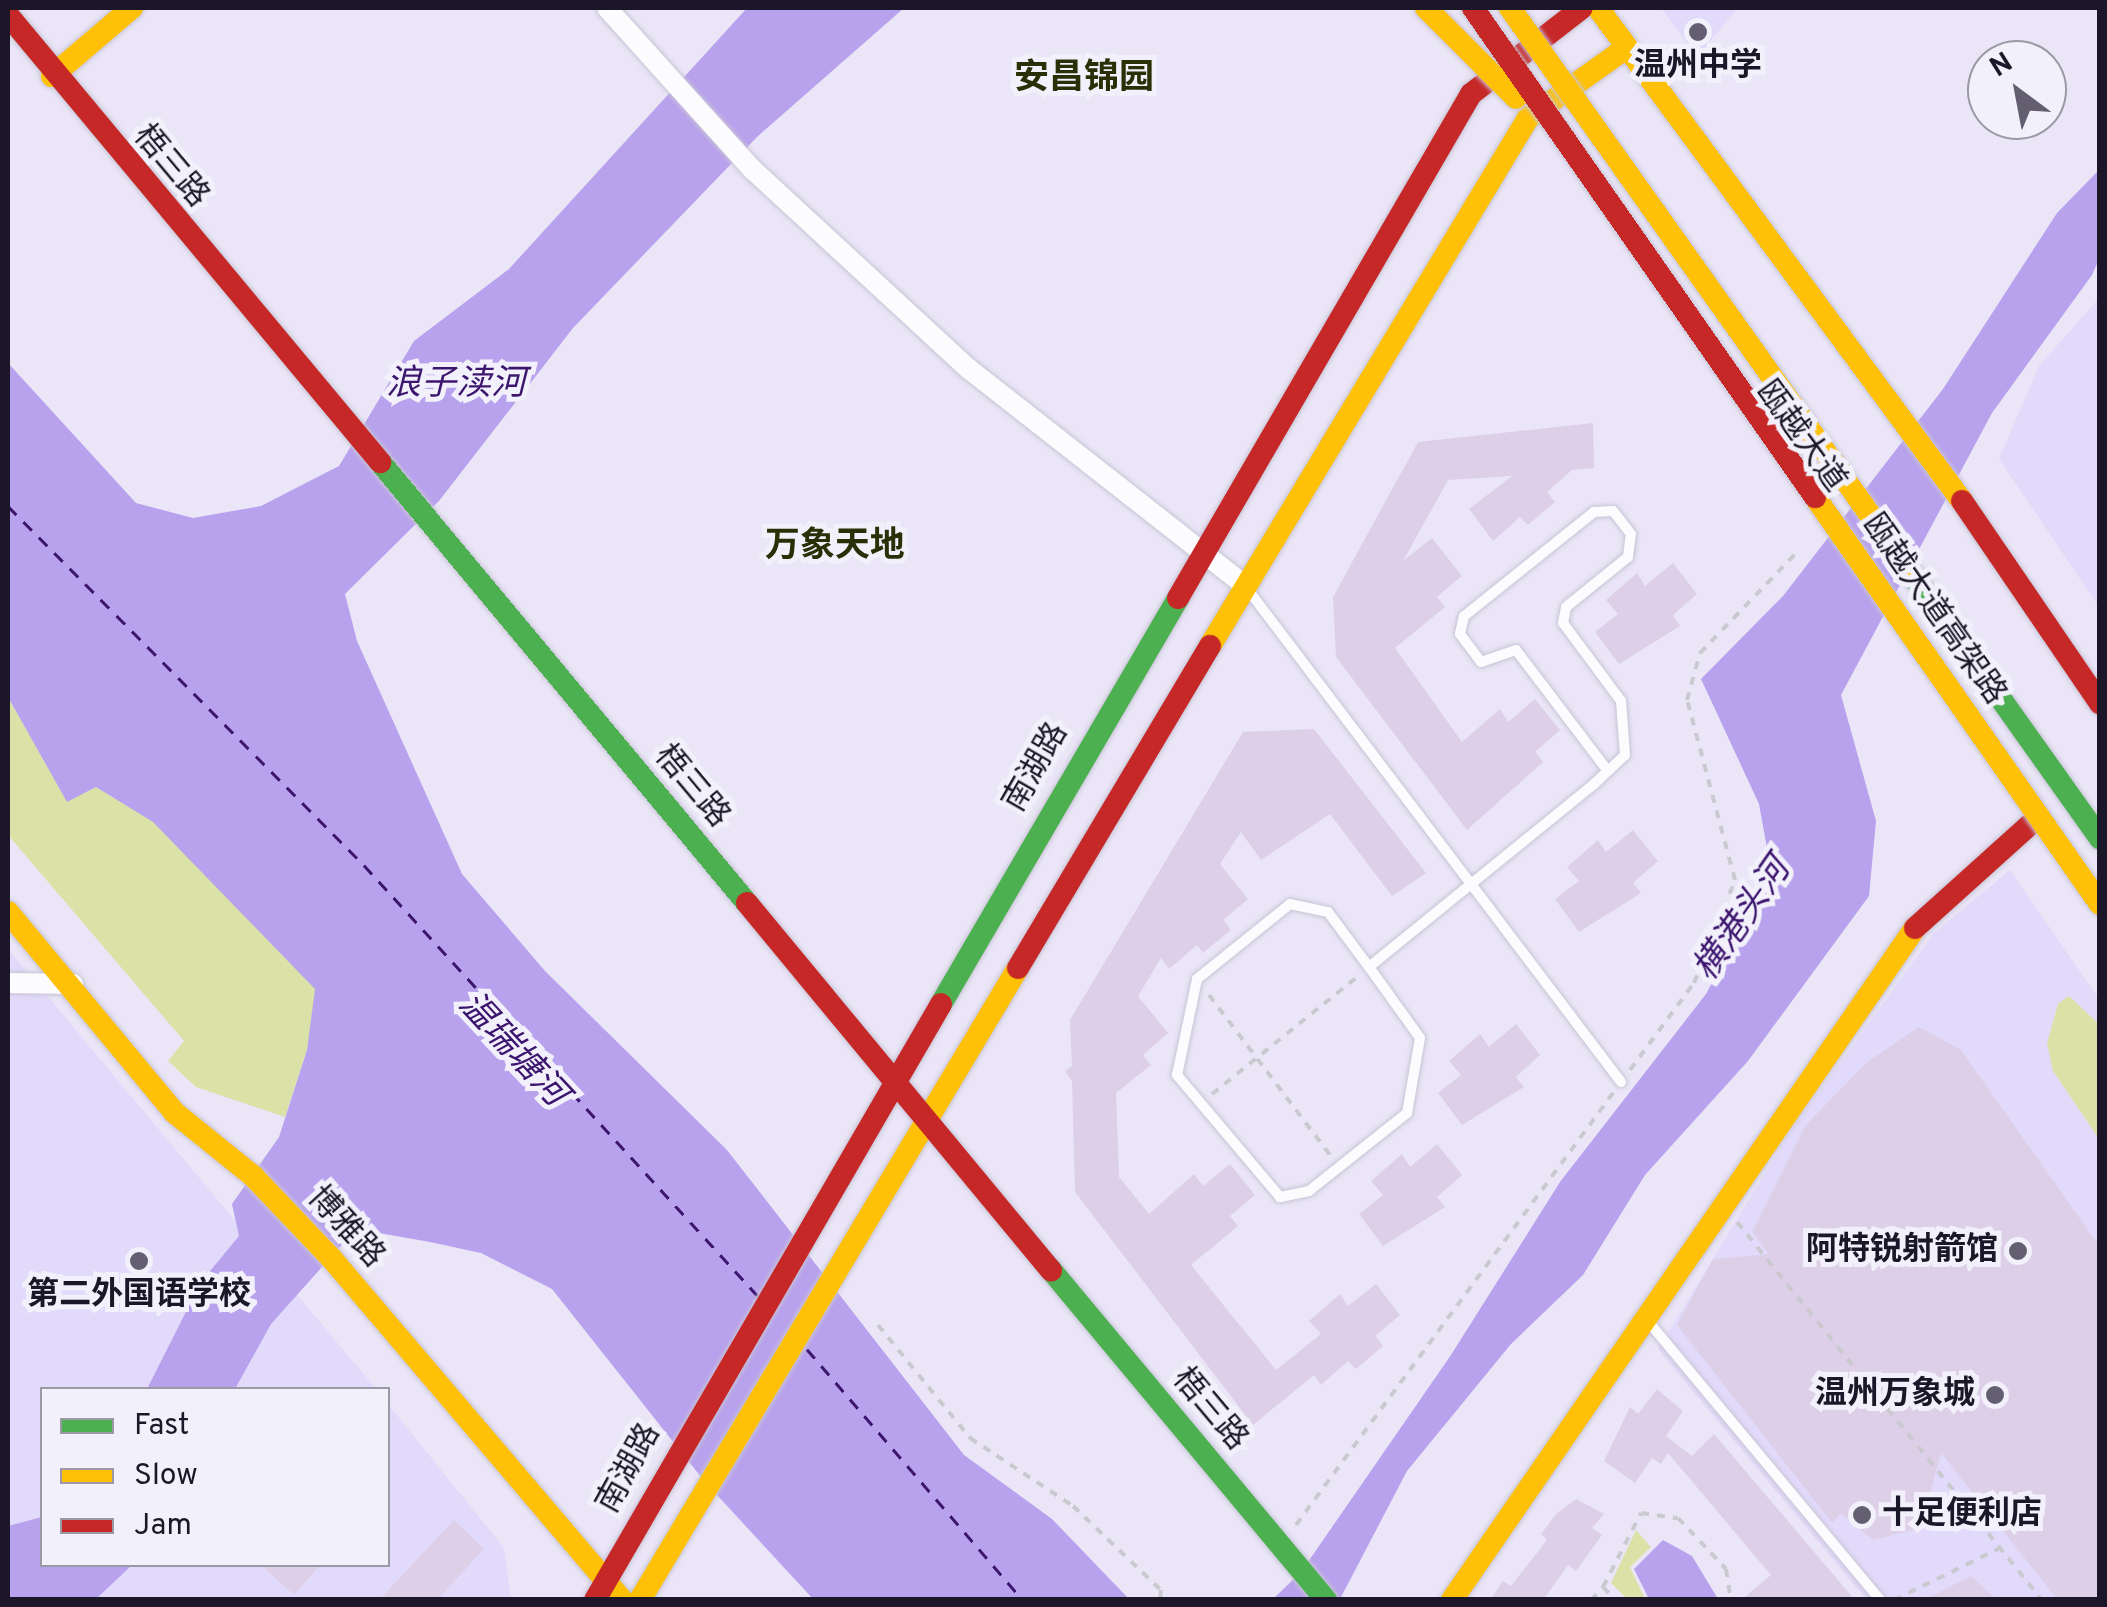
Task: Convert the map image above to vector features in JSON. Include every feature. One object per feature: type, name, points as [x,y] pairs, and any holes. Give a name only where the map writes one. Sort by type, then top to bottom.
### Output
[{"type":"main road","points":[[52,76],[132,8]]},
{"type":"main road","points":[[1426,8],[1575,154]]},
{"type":"main road","name":"瓯越大道","points":[[1446,8],[1498,74],[1888,613],[2034,822],[2100,905]]},
{"type":"main road","name":"瓯越大道高架路","points":[[1473,8],[2100,905]]},
{"type":"main road","name":"瓯越大道高架路","points":[[1510,8],[2100,838]]},
{"type":"main road","name":"南湖路","points":[[601,1590],[648,1498],[1471,94],[1582,8]]},
{"type":"main road","points":[[1598,8],[1976,520],[2100,703]]},
{"type":"main road","name":"梧三路","points":[[8,15],[52,76],[1326,1600]]},
{"type":"main road","points":[[640,1600],[844,1250],[926,1125],[1242,582],[1528,118],[1626,48]]},
{"type":"main road","points":[[1452,1600],[1647,1319],[1896,947],[1986,856],[2034,822]]},
{"type":"main road","name":"博雅路","points":[[8,912],[176,1113],[253,1176],[332,1259],[601,1590],[622,1600]]},
{"type":"street","points":[[607,8],[753,170],[970,368],[1242,582]]},
{"type":"street","points":[[8,983],[72,984]]},
{"type":"lane","points":[[1369,967],[1472,885],[1608,770],[1625,754],[1621,701],[1562,623],[1566,608],[1628,557],[1631,534],[1613,511],[1594,512],[1464,616],[1460,634],[1481,662],[1516,650],[1608,770]]},
{"type":"lane","points":[[1242,582],[1621,1082]]},
{"type":"lane","points":[[1290,904],[1328,912],[1369,967],[1420,1038],[1416,1079],[1406,1112],[1309,1190],[1280,1197],[1177,1075],[1197,979],[1290,904]]},
{"type":"lane","points":[[1647,1319],[1880,1600]]},
{"type":"path","points":[[1200,1104],[1369,967]]},
{"type":"path","points":[[1197,979],[1339,1167]]},
{"type":"path","points":[[1722,1205],[2042,1600]]},
{"type":"path","points":[[878,1325],[970,1438],[1073,1506],[1160,1590],[1160,1600]]},
{"type":"path","points":[[1591,1600],[1604,1588],[1641,1514],[1678,1518],[1726,1569],[1731,1600]]},
{"type":"path","points":[[1894,1600],[2000,1548]]},
{"type":"path","points":[[1604,1588],[1615,1600]]},
{"type":"shaded area","name":"温州中学","points":[[1661,8],[1738,8],[1697,57]]},
{"type":"shaded area","points":[[2099,298],[2099,607],[1999,459],[2039,366]]},
{"type":"shaded area","points":[[2010,870],[2099,999],[2099,1599],[1866,1599],[1658,1349],[1792,1129],[1934,933]]},
{"type":"shaded area","name":"第二外国语学校","points":[[8,949],[374,1387],[40,1387],[40,1567],[390,1567],[390,1406],[504,1548],[511,1599],[8,1599]]},
{"type":"green space","points":[[8,697],[67,801],[96,787],[154,822],[316,989],[307,1050],[285,1117],[196,1087],[168,1061],[184,1041],[8,835]]},
{"type":"green space","points":[[2069,996],[2099,1024],[2099,1139],[2053,1071],[2047,1043],[2058,1004]]},
{"type":"green space","points":[[1636,1530],[1651,1547],[1630,1567],[1645,1599],[1627,1599],[1611,1583]]},
{"type":"water","points":[[747,8],[904,8],[757,137],[573,328],[439,501],[345,594],[357,641],[462,874],[545,971],[727,1150],[964,1455],[1052,1519],[1129,1599],[813,1599],[705,1482],[552,1289],[481,1253],[356,1229],[271,1324],[236,1387],[148,1387],[201,1282],[239,1236],[232,1204],[279,1137],[307,1050],[315,989],[153,822],[96,787],[67,802],[8,697],[8,363],[136,503],[193,518],[261,506],[339,466],[414,341],[509,269]]},
{"type":"water","points":[[2099,170],[2099,259],[2092,275],[1992,413],[1841,695],[1876,821],[1869,896],[1748,1061],[1645,1175],[1583,1275],[1511,1344],[1407,1471],[1340,1599],[1272,1600],[1301,1572],[1451,1355],[1560,1182],[1706,994],[1771,870],[1759,804],[1701,679],[1783,596],[1943,389],[2057,213]]},
{"type":"water","points":[[40,1518],[40,1567],[130,1567],[96,1599],[8,1599],[8,1526]]},
{"type":"water","points":[[1663,1540],[1692,1556],[1718,1599],[1649,1599],[1634,1569]]},
{"type":"building","points":[[1593,423],[1594,468],[1572,470],[1547,492],[1555,502],[1528,525],[1520,517],[1493,541],[1469,509],[1512,476],[1448,480],[1403,561],[1432,538],[1462,576],[1437,597],[1445,607],[1395,648],[1462,742],[1500,709],[1508,722],[1535,699],[1560,730],[1535,752],[1543,762],[1467,830],[1336,657],[1333,597],[1418,442]]},
{"type":"building","points":[[1673,563],[1697,594],[1673,615],[1680,626],[1619,664],[1595,632],[1618,614],[1606,600],[1637,573],[1645,586]]},
{"type":"building","points":[[1314,729],[1426,873],[1392,896],[1330,814],[1261,860],[1241,832],[1220,864],[1248,899],[1223,920],[1231,930],[1203,953],[1197,945],[1169,969],[1161,958],[1138,996],[1168,1033],[1143,1055],[1151,1065],[1116,1093],[1119,1177],[1149,1214],[1194,1174],[1203,1186],[1230,1164],[1255,1195],[1230,1216],[1238,1226],[1191,1265],[1276,1370],[1321,1334],[1309,1321],[1340,1294],[1348,1306],[1376,1284],[1400,1315],[1375,1336],[1383,1346],[1356,1369],[1348,1361],[1321,1385],[1314,1375],[1253,1425],[1075,1192],[1072,1081],[1065,1071],[1072,1066],[1070,1020],[1243,732]]},
{"type":"building","points":[[1633,830],[1658,861],[1633,883],[1641,893],[1579,932],[1555,899],[1579,881],[1567,867],[1598,840],[1606,852]]},
{"type":"building","points":[[1516,1024],[1540,1055],[1516,1077],[1524,1087],[1462,1125],[1438,1093],[1461,1075],[1449,1061],[1480,1034],[1489,1047]]},
{"type":"building","name":"温州万象城","points":[[1919,1027],[1961,1050],[2100,1247],[2100,1600],[2058,1600],[1941,1453],[1921,1528],[1873,1540],[1841,1513],[1832,1523],[1677,1325],[1713,1259],[1769,1254],[1752,1232],[1805,1126],[1867,1062]]},
{"type":"building","points":[[1437,1144],[1462,1175],[1437,1197],[1445,1207],[1383,1246],[1359,1214],[1383,1195],[1371,1181],[1402,1154],[1410,1167]]},
{"type":"building","points":[[1657,1389],[1683,1411],[1666,1436],[1692,1456],[1714,1434],[1855,1600],[1741,1600],[1771,1575],[1668,1453],[1661,1464],[1652,1458],[1635,1483],[1604,1461],[1630,1407],[1638,1414]]},
{"type":"building","points":[[1576,1499],[1604,1514],[1592,1528],[1602,1535],[1576,1571],[1568,1565],[1543,1600],[1490,1600],[1503,1581],[1511,1586],[1547,1540],[1541,1534],[1556,1514]]},
{"type":"building","points":[[454,1520],[484,1549],[437,1600],[379,1600]]},
{"type":"building","points":[[263,1567],[318,1567],[294,1595]]},
{"type":"building","points":[[1971,1576],[1997,1600],[1924,1600]]},
{"type":"ferry route","points":[[8,506],[364,865],[757,1295]]},
{"type":"ferry route","points":[[807,1349],[1023,1600]]},
{"type":"traffic: fast","points":[[380,462],[747,903]]},
{"type":"traffic: fast","points":[[1910,571],[2100,838]]},
{"type":"traffic: fast","points":[[941,1004],[1178,598]]},
{"type":"traffic: fast","points":[[1051,1270],[1326,1600]]},
{"type":"traffic: slow","points":[[52,76],[132,8]]},
{"type":"traffic: slow","points":[[1426,8],[1516,98]]},
{"type":"traffic: slow","points":[[1510,8],[1910,571]]},
{"type":"traffic: slow","points":[[1598,8],[1962,501]]},
{"type":"traffic: slow","points":[[1210,646],[1528,118],[1626,48]]},
{"type":"traffic: slow","points":[[1815,497],[2100,904]]},
{"type":"traffic: slow","points":[[8,912],[175,1113],[253,1176],[332,1259],[622,1600]]},
{"type":"traffic: slow","points":[[1452,1600],[1915,928]]},
{"type":"traffic: slow","points":[[640,1600],[1018,968]]},
{"type":"traffic: jam","points":[[1473,8],[1815,497]]},
{"type":"traffic: jam","points":[[1178,598],[1471,94],[1582,8]]},
{"type":"traffic: jam","points":[[8,15],[380,462]]},
{"type":"traffic: jam","points":[[1962,501],[2100,703]]},
{"type":"traffic: jam","points":[[1018,968],[1210,646]]},
{"type":"traffic: jam","points":[[1915,928],[2034,821]]},
{"type":"traffic: jam","points":[[747,903],[1051,1270]]},
{"type":"traffic: jam","points":[[595,1600],[941,1004]]},
{"type":"place","name":"温州中学","points":[[1698,32]]},
{"type":"place","name":"阿特锐射箭馆","points":[[2018,1251]]},
{"type":"place","name":"第二外国语学校","points":[[139,1261]]},
{"type":"place","name":"温州万象城","points":[[1995,1395]]},
{"type":"place","name":"十足便利店","points":[[1862,1515]]},
{"type":"district","name":"安昌锦园","points":[[1084,79]]},
{"type":"district","name":"万象天地","points":[[835,547]]},
{"type":"water label","name":"浪子渎河","points":[[456,385]]},
{"type":"water label","name":"横港头河","points":[[1743,920]]},
{"type":"water label","name":"温瑞塘河","points":[[512,1050]]}]
